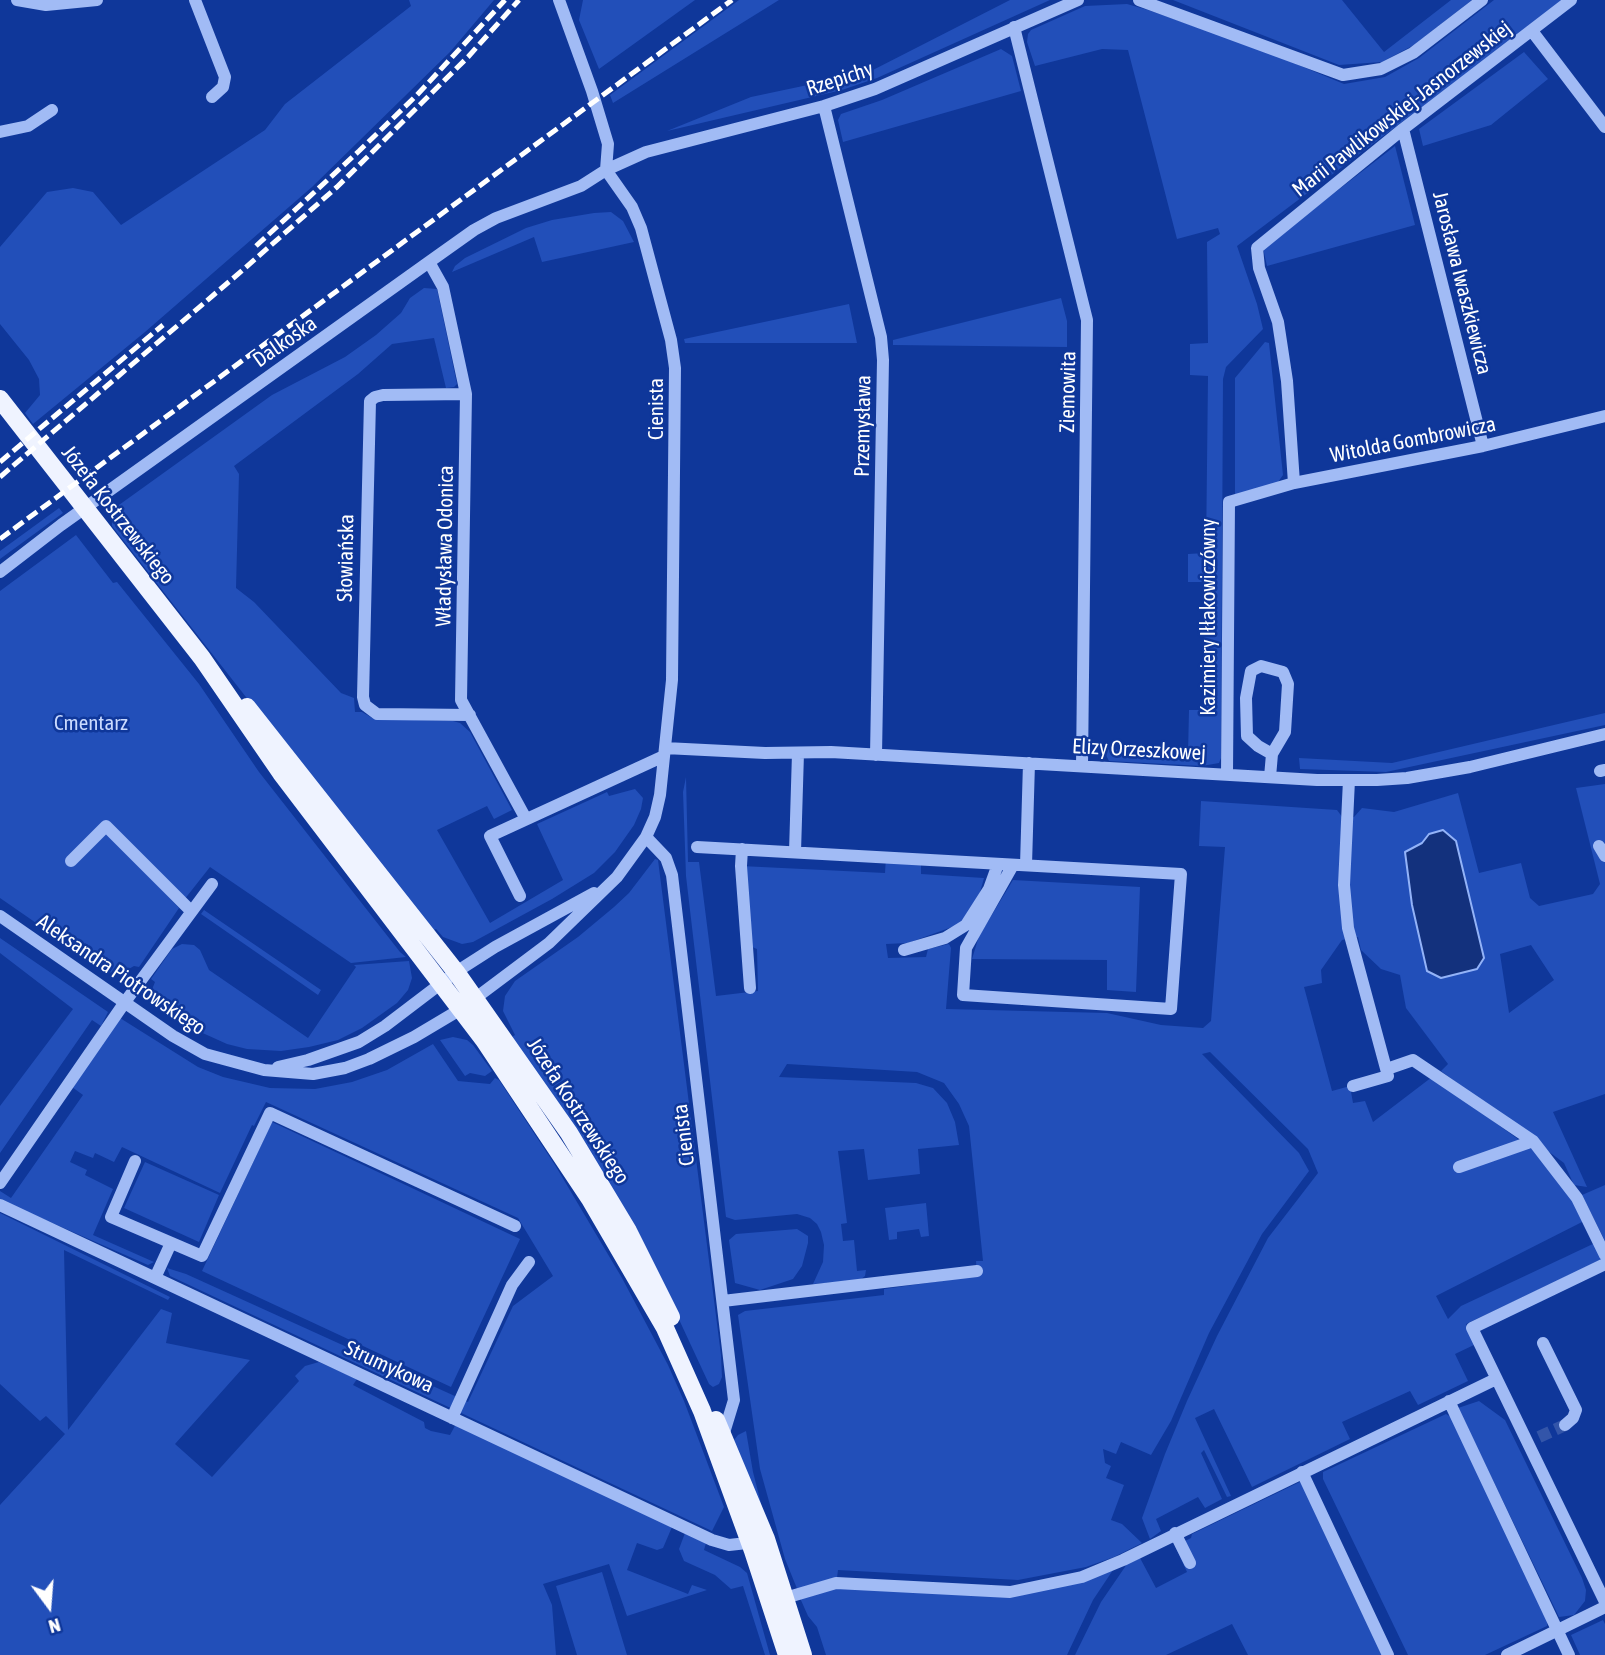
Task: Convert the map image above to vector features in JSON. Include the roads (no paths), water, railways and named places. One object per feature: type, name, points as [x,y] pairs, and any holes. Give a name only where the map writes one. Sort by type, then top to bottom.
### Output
[{"type":"main road","name":"Józefa Kostrzewskiego","points":[[0,399],[202,658],[230,686],[293,763],[468,1004],[569,1133],[648,1269],[723,1436],[758,1542],[787,1655]]},
{"type":"main road","name":"Józefa Kostrzewskiego","points":[[468,1004],[590,1199],[665,1328],[785,1598],[803,1655]]},
{"type":"street","points":[[18,0],[46,5],[97,0]]},
{"type":"street","points":[[195,0],[225,77],[223,87],[212,97]]},
{"type":"street","points":[[559,0],[592,90],[608,144],[606,170]]},
{"type":"street","name":"Rzepichy","points":[[606,170],[646,152],[824,106],[875,89],[1079,0]]},
{"type":"street","name":"Marii Pawlikowskiej-Jasnorzewskiej","points":[[1139,0],[1343,75],[1381,69],[1413,53],[1482,0]]},
{"type":"street","name":"Marii Pawlikowskiej-Jasnorzewskiej","points":[[1294,483],[1285,369],[1278,322],[1259,268],[1257,248],[1403,129],[1571,0]]},
{"type":"street","name":"Ziemowita","points":[[1014,27],[1087,320],[1082,766]]},
{"type":"street","points":[[1532,31],[1605,127]]},
{"type":"street","name":"Przemysława","points":[[824,106],[881,337],[883,360],[876,755]]},
{"type":"street","points":[[0,132],[28,126],[52,110]]},
{"type":"street","name":"Jarosława Iwaszkiewicza","points":[[1403,129],[1483,446]]},
{"type":"street","name":"Dalkoska","points":[[0,572],[61,525],[429,262],[496,218],[580,186],[606,170]]},
{"type":"street","name":"Cienista","points":[[468,1004],[549,943],[608,886],[646,837],[655,817],[660,795],[672,680],[675,368],[671,340],[641,228],[632,207],[606,170]]},
{"type":"street","name":"Władysława Odonica","points":[[429,262],[443,287],[466,394],[461,700],[526,819]]},
{"type":"street","name":"Słowiańska","points":[[466,394],[383,395],[370,401],[363,697],[365,705],[377,714],[470,715]]},
{"type":"street","name":"Witolda Gombrowicza","points":[[1228,502],[1294,483],[1483,446],[1605,416]]},
{"type":"street","name":"Kazimiery Iłłakowiczówny","points":[[1227,774],[1228,502]]},
{"type":"street","points":[[1270,777],[1272,754],[1286,732],[1288,684],[1283,672],[1261,666],[1251,671],[1248,685],[1247,736],[1272,754]]},
{"type":"street","name":"Elizy Orzeszkowej","points":[[665,752],[876,755],[1349,780],[1397,779],[1438,773],[1605,734]]},
{"type":"street","points":[[520,896],[490,836],[665,752]]},
{"type":"street","points":[[795,852],[799,753]]},
{"type":"street","points":[[1026,866],[1029,763]]},
{"type":"street","points":[[1349,780],[1344,885],[1348,928],[1388,1076],[1353,1086]]},
{"type":"street","points":[[71,861],[106,826],[191,911]]},
{"type":"street","name":"Cienista","points":[[646,837],[666,858],[672,875],[734,1400],[723,1436]]},
{"type":"street","points":[[697,847],[1181,874],[1171,1009],[963,995],[966,948],[1013,865]]},
{"type":"street","points":[[742,849],[750,988]]},
{"type":"street","points":[[904,950],[945,938],[966,925],[989,889],[998,864]]},
{"type":"street","points":[[0,1183],[125,1002],[212,884]]},
{"type":"street","name":"Cienista","points":[[449,977],[495,947],[608,886]]},
{"type":"street","name":"Aleksandra Piotrowskiego","points":[[0,916],[173,1036],[205,1054],[264,1070],[313,1074],[345,1068],[394,1048],[468,1004]]},
{"type":"street","name":"Aleksandra Piotrowskiego","points":[[264,1070],[309,1060],[359,1042],[385,1026],[449,977]]},
{"type":"street","points":[[1387,1069],[1413,1060],[1533,1141],[1577,1198],[1605,1255]]},
{"type":"street","points":[[135,1161],[111,1217],[202,1256],[270,1113],[514,1227]]},
{"type":"street","points":[[1459,1167],[1533,1141]]},
{"type":"street","name":"Strumykowa","points":[[0,1205],[712,1540],[729,1545],[758,1542]]},
{"type":"street","points":[[155,1278],[171,1243]]},
{"type":"street","points":[[452,1418],[512,1285],[529,1262]]},
{"type":"street","points":[[1605,1264],[1472,1328],[1496,1378],[1533,1440],[1601,1584],[1605,1602]]},
{"type":"street","points":[[723,1301],[977,1271]]},
{"type":"street","points":[[1544,1343],[1576,1410],[1573,1418],[1565,1425]]},
{"type":"street","points":[[785,1598],[835,1583],[1010,1592],[1082,1577],[1123,1560],[1496,1378]]},
{"type":"street","points":[[1449,1401],[1569,1655]]},
{"type":"street","points":[[1302,1472],[1388,1655]]},
{"type":"street","points":[[1175,1534],[1190,1563]]},
{"type":"street","points":[[1507,1655],[1605,1607]]},
{"type":"tunnel","points":[[1539,1437],[1565,1425]]},
{"type":"railway","points":[[256,246],[417,95],[505,0]]},
{"type":"railway","points":[[0,477],[337,187],[468,57],[519,0]]},
{"type":"railway","points":[[0,539],[732,0]]},
{"type":"railway","points":[[0,462],[163,325]]},
{"type":"park label","name":"Cmentarz","points":[[91,723]]}]
